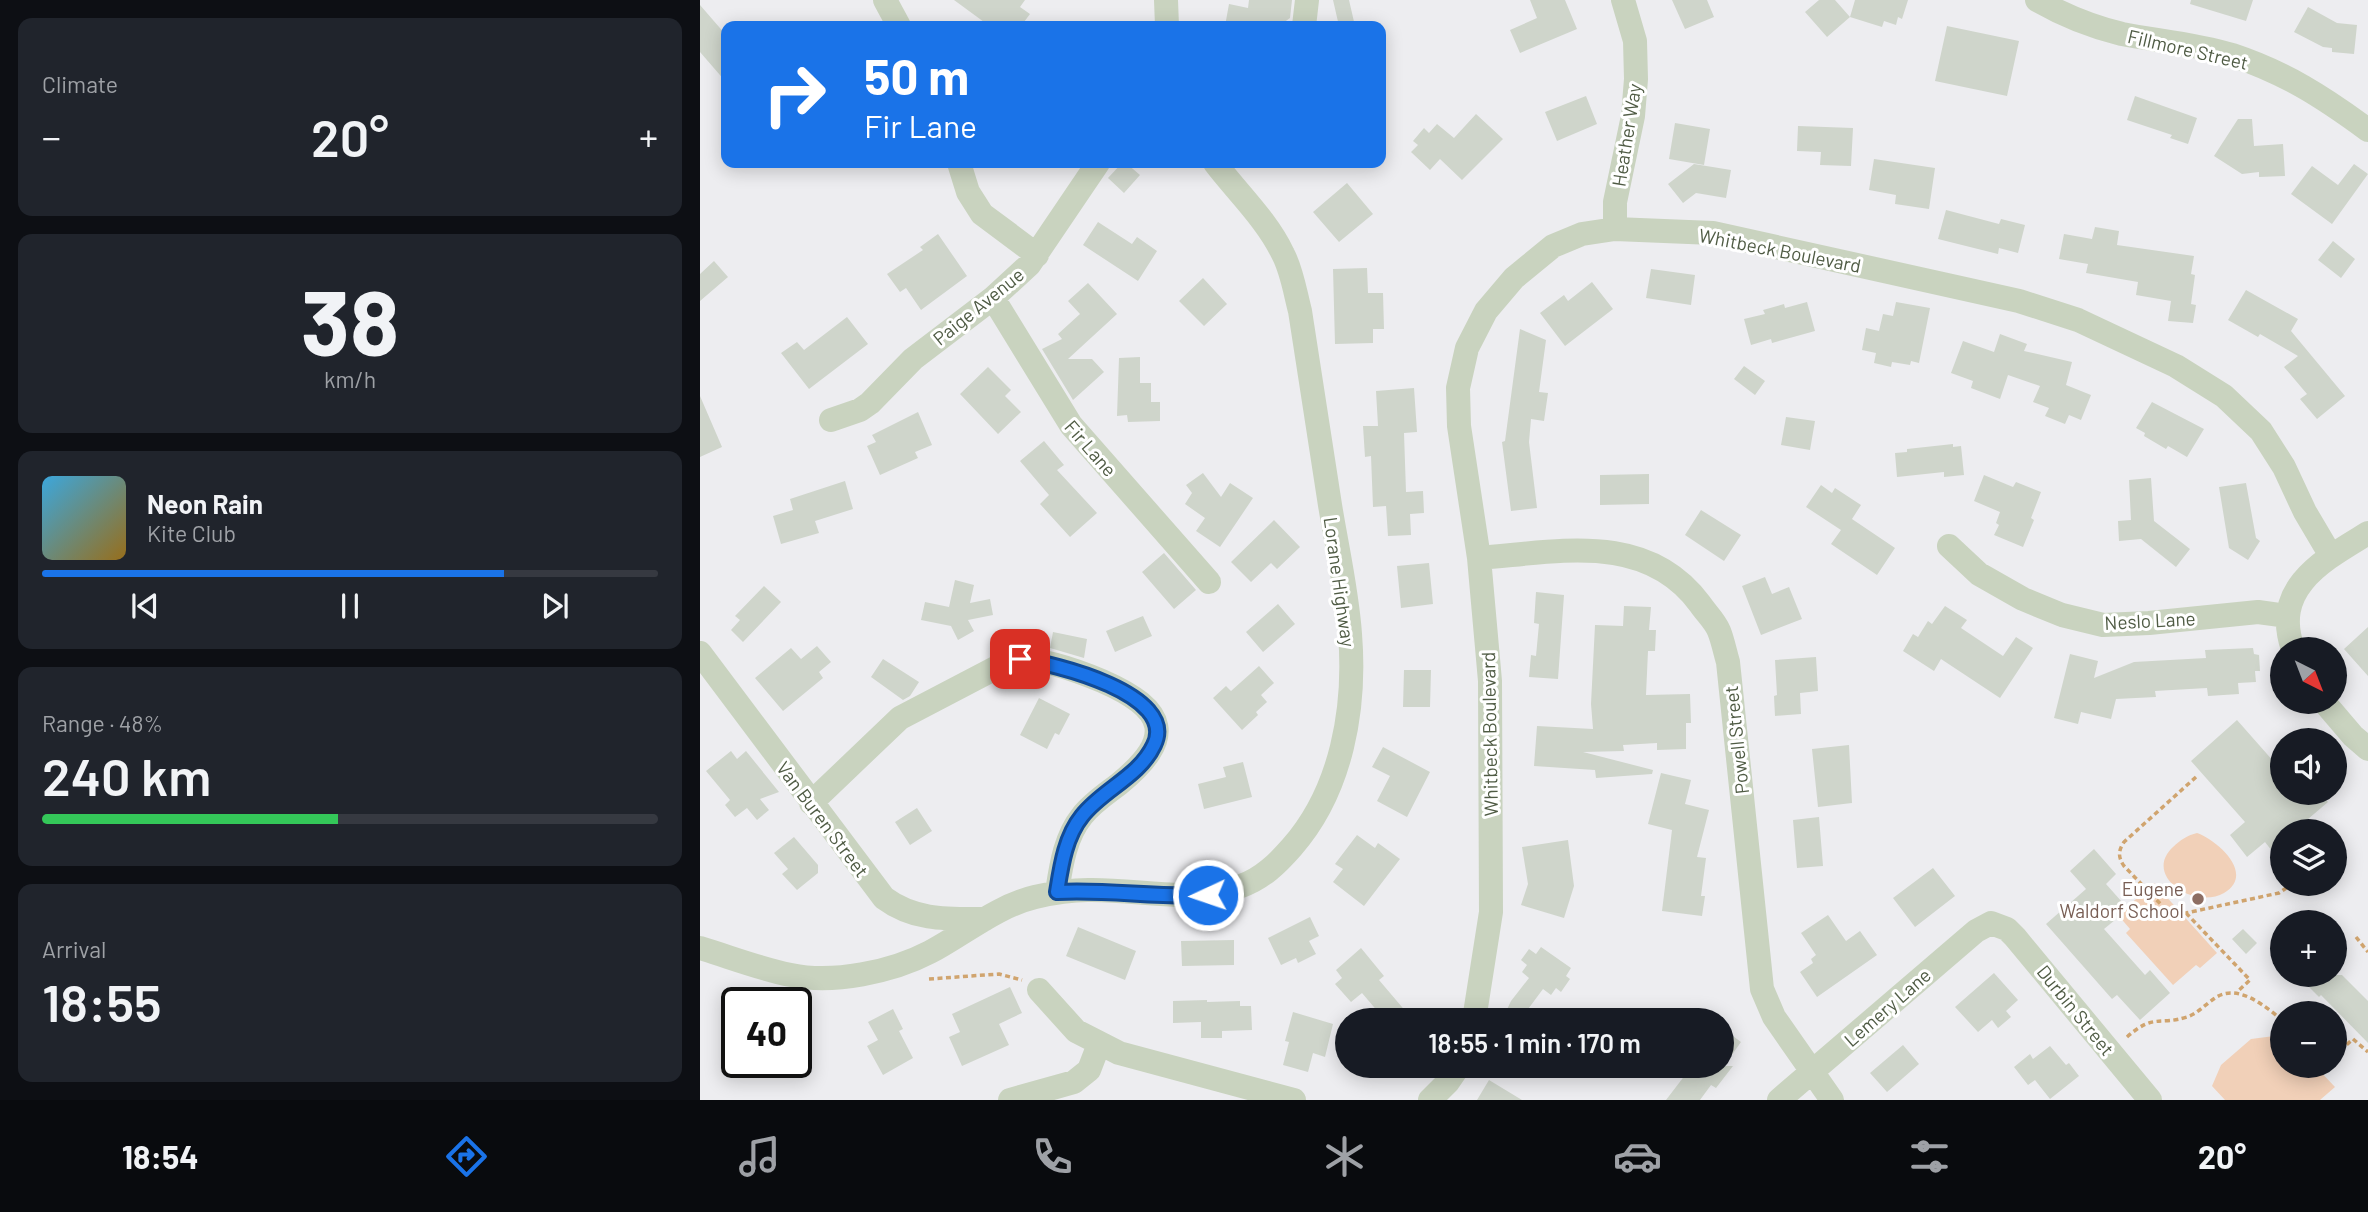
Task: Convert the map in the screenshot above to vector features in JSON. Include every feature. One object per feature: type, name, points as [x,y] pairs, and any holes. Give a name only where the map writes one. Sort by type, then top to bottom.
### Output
[{"type":"street","points":[[885,0],[897,21]]},
{"type":"street","points":[[1166,0],[1167,21]]},
{"type":"street","points":[[1305,21],[1307,0]]},
{"type":"street","name":"Heather Way","points":[[1615,229],[1615,202],[1633,116],[1636,79],[1635,41],[1623,0]]},
{"type":"street","name":"Fillmore Street","points":[[2037,0],[2060,13],[2120,33],[2231,55],[2284,74],[2333,104],[2368,130]]},
{"type":"street","points":[[961,168],[968,192],[982,214],[1037,255]]},
{"type":"street","name":"Paige Avenue","points":[[831,420],[860,411],[913,359],[993,298],[1029,265],[1095,168]]},
{"type":"street","name":"Lorane Highway","points":[[700,948],[794,976],[829,978],[897,967],[930,952],[1024,900],[1057,892],[1089,890],[1178,897],[1208,895],[1244,885],[1282,859],[1307,831],[1337,768],[1345,734],[1351,689],[1350,634],[1296,293],[1284,256],[1271,233],[1219,168]]},
{"type":"street","name":"Whitbeck Boulevard","points":[[1476,1008],[1491,912],[1490,681],[1479,558],[1459,426],[1458,388],[1467,348],[1486,311],[1514,278],[1553,246],[1582,234],[1615,229],[1713,233],[2019,301],[2078,320],[2130,342],[2176,366],[2224,396],[2261,431],[2284,467],[2305,512],[2331,555]]},
{"type":"street","name":"Fir Lane","points":[[993,298],[1070,425],[1209,582]]},
{"type":"street","points":[[2291,637],[2288,616],[2301,584],[2312,569],[2368,533]]},
{"type":"street","name":"Neslo Lane","points":[[1949,547],[1979,574],[2023,599],[2062,615],[2103,625],[2258,612],[2288,616]]},
{"type":"street","name":"Powell Street","points":[[1479,558],[1589,550],[1629,555],[1665,570],[1692,594],[1718,628],[1728,662],[1762,989],[1774,1017],[1832,1100]]},
{"type":"street","name":"Van Buren Street","points":[[700,653],[876,890],[905,911],[931,919],[986,919]]},
{"type":"street","points":[[811,803],[900,718],[1009,662],[1020,659],[1039,661],[1084,674],[1122,691],[1148,711],[1158,729],[1155,744],[1143,762],[1080,818],[1065,852],[1057,892]]},
{"type":"street","points":[[2334,714],[2368,749]]},
{"type":"street","name":"Lemery Lane","points":[[1779,1100],[1976,931],[1983,926],[1998,925]]},
{"type":"street","name":"Durbin Street","points":[[1998,925],[2015,937],[2150,1100]]},
{"type":"street","points":[[1039,990],[1076,1031],[1119,1053],[1294,1100]]},
{"type":"street","points":[[1010,1100],[1074,1082],[1089,1070],[1099,1044]]},
{"type":"street","points":[[1430,1100],[1451,1078]]},
{"type":"path","points":[[2196,777],[2130,835],[2120,849],[2119,856],[2124,866],[2169,915],[2176,916],[2270,895]]},
{"type":"path","points":[[2186,913],[2250,980],[2237,992]]},
{"type":"path","points":[[2356,937],[2368,952]]},
{"type":"path","points":[[918,982],[941,977],[999,974],[1026,981],[1039,990]]},
{"type":"path","points":[[2110,1053],[2145,1023],[2188,1017],[2222,993],[2237,992],[2270,1011]]},
{"type":"path","points":[[2347,1044],[2353,1039],[2368,1052]]},
{"type":"shaded area","points":[[2197,833],[2223,850],[2235,868],[2233,885],[2224,893],[2212,897],[2187,894],[2168,879],[2164,869],[2165,858],[2184,838]]},
{"type":"shaded area","points":[[2154,883],[2217,953],[2200,968],[2196,965],[2173,985],[2126,933],[2130,929],[2118,915]]},
{"type":"shaded area","points":[[2270,1037],[2270,1078],[2326,1078],[2335,1087],[2320,1100],[2225,1100],[2212,1086],[2221,1065],[2251,1039]]},
{"type":"building","points":[[954,0],[1025,0],[1020,7],[1030,14],[1025,21],[983,21]]},
{"type":"building","points":[[1249,0],[1292,0],[1290,18],[1286,21],[1226,21],[1229,4],[1248,8]]},
{"type":"building","points":[[1333,0],[1349,0],[1354,21],[1338,21]]},
{"type":"building","points":[[1530,0],[1565,0],[1577,29],[1520,53],[1510,30],[1537,18]]},
{"type":"building","points":[[1672,0],[1707,0],[1714,17],[1685,29]]},
{"type":"building","points":[[1819,0],[1835,0],[1850,17],[1827,37],[1805,12]]},
{"type":"building","points":[[1855,0],[1908,0],[1902,19],[1898,17],[1896,25],[1884,21],[1882,27],[1850,17]]},
{"type":"building","points":[[2191,0],[2253,0],[2246,21],[2190,4]]},
{"type":"building","points":[[700,5],[721,29],[721,76],[700,52]]},
{"type":"building","points":[[2308,7],[2337,23],[2357,25],[2354,54],[2332,52],[2332,48],[2323,47],[2294,32]]},
{"type":"building","points":[[1947,26],[2019,41],[2007,96],[1935,81]]},
{"type":"building","points":[[1586,96],[1597,124],[1557,141],[1545,112]]},
{"type":"building","points":[[2135,96],[2197,118],[2188,144],[2170,138],[2172,135],[2127,120]]},
{"type":"building","points":[[1476,114],[1503,139],[1462,180],[1440,159],[1430,170],[1411,152],[1418,145],[1413,141],[1424,128],[1429,133],[1437,124],[1454,138]]},
{"type":"building","points":[[2238,119],[2252,119],[2254,146],[2283,144],[2285,176],[2259,177],[2259,172],[2242,174],[2214,156]]},
{"type":"building","points":[[1675,123],[1710,129],[1704,165],[1669,159]]},
{"type":"building","points":[[1798,126],[1853,128],[1851,166],[1820,165],[1821,152],[1797,151]]},
{"type":"building","points":[[1874,159],[1935,168],[1929,209],[1895,204],[1896,195],[1869,190]]},
{"type":"building","points":[[1694,164],[1731,170],[1726,198],[1696,193],[1683,203],[1668,184]]},
{"type":"building","points":[[2354,164],[2368,174],[2332,224],[2291,194],[2312,166],[2338,185]]},
{"type":"building","points":[[1117,168],[1132,168],[1140,175],[1124,193],[1108,178]]},
{"type":"building","points":[[1347,183],[1373,214],[1339,242],[1313,212]]},
{"type":"building","points":[[1946,210],[1999,224],[2001,219],[2025,225],[2018,253],[1999,248],[1998,254],[1938,239]]},
{"type":"building","points":[[1098,222],[1132,244],[1137,237],[1157,251],[1138,281],[1083,245]]},
{"type":"building","points":[[2095,227],[2119,231],[2117,245],[2194,256],[2191,274],[2195,275],[2191,304],[2196,305],[2193,323],[2168,321],[2171,301],[2136,295],[2138,282],[2086,273],[2088,264],[2059,259],[2064,234],[2092,239]]},
{"type":"building","points":[[938,234],[967,276],[921,310],[906,288],[900,292],[887,274],[923,250],[920,247]]},
{"type":"building","points":[[2333,241],[2355,259],[2341,278],[2318,260]]},
{"type":"building","points":[[714,261],[728,277],[700,301],[700,274]]},
{"type":"building","points":[[1367,268],[1368,293],[1383,293],[1384,329],[1373,329],[1373,343],[1335,344],[1333,269]]},
{"type":"building","points":[[1651,269],[1695,275],[1691,305],[1646,298]]},
{"type":"building","points":[[1203,278],[1227,304],[1204,326],[1179,301]]},
{"type":"building","points":[[1592,282],[1613,309],[1565,346],[1540,313],[1564,295],[1568,301]]},
{"type":"building","points":[[1088,283],[1117,314],[1068,359],[1092,359],[1104,372],[1073,400],[1042,349],[1062,339],[1058,334],[1080,314],[1068,301]]},
{"type":"building","points":[[2246,290],[2298,319],[2291,331],[2345,396],[2317,419],[2300,399],[2307,394],[2284,367],[2298,356],[2260,334],[2258,337],[2228,320]]},
{"type":"building","points":[[1807,302],[1815,331],[1772,343],[1771,339],[1751,345],[1744,319],[1765,314],[1763,310],[1784,304],[1785,308]]},
{"type":"building","points":[[1896,302],[1930,308],[1919,363],[1911,361],[1910,365],[1892,362],[1891,367],[1874,363],[1876,353],[1862,350],[1866,328],[1879,331],[1883,314],[1893,316]]},
{"type":"building","points":[[847,317],[868,344],[809,389],[781,353],[797,342],[804,350]]},
{"type":"building","points":[[1520,329],[1546,340],[1539,392],[1548,393],[1544,421],[1531,419],[1529,442],[1537,508],[1511,511],[1502,442],[1505,441]]},
{"type":"building","points":[[2000,334],[2027,344],[2024,351],[2072,362],[2066,385],[2091,395],[2081,420],[2069,415],[2065,424],[2045,416],[2049,408],[2033,402],[2040,386],[2008,375],[2000,399],[1971,388],[1973,381],[1951,373],[1963,341],[1994,352]]},
{"type":"building","points":[[1140,357],[1140,383],[1151,383],[1151,402],[1160,402],[1160,421],[1128,422],[1127,415],[1117,416],[1119,358]]},
{"type":"building","points":[[1744,366],[1765,381],[1755,395],[1734,379]]},
{"type":"building","points":[[988,367],[1011,390],[1005,396],[1021,412],[998,434],[960,394]]},
{"type":"building","points":[[1414,388],[1417,432],[1404,433],[1406,492],[1423,491],[1424,513],[1410,514],[1411,535],[1388,536],[1386,506],[1373,507],[1371,456],[1365,457],[1363,426],[1378,426],[1376,391]]},
{"type":"building","points":[[700,396],[722,447],[700,457]]},
{"type":"building","points":[[2152,402],[2204,429],[2187,457],[2168,446],[2166,449],[2136,428]]},
{"type":"building","points":[[918,412],[932,445],[915,452],[918,458],[880,475],[867,446],[876,442],[872,435]]},
{"type":"building","points":[[1786,417],[1815,421],[1810,450],[1781,445]]},
{"type":"building","points":[[1044,441],[1064,465],[1057,470],[1097,513],[1070,537],[1040,504],[1049,495],[1020,461]]},
{"type":"building","points":[[1953,444],[1953,447],[1961,446],[1964,475],[1944,477],[1944,472],[1897,477],[1895,453],[1907,452],[1907,449]]},
{"type":"building","points":[[1203,473],[1221,497],[1230,483],[1253,498],[1220,547],[1196,531],[1205,518],[1185,504],[1192,493],[1186,485]]},
{"type":"building","points":[[1649,474],[1649,504],[1600,505],[1600,475]]},
{"type":"building","points":[[1984,475],[2013,487],[2016,482],[2041,492],[2023,547],[1994,535],[1999,525],[1996,523],[2000,512],[1974,501]]},
{"type":"building","points":[[2151,478],[2154,521],[2190,549],[2176,567],[2141,539],[2119,541],[2118,521],[2131,520],[2129,480]]},
{"type":"building","points":[[845,481],[853,509],[815,521],[819,533],[781,544],[773,516],[793,510],[790,499]]},
{"type":"building","points":[[2246,483],[2256,538],[2260,541],[2248,560],[2229,548],[2219,487]]},
{"type":"building","points":[[1821,485],[1832,493],[1835,488],[1861,505],[1852,519],[1895,548],[1877,575],[1831,544],[1841,530],[1806,507]]},
{"type":"building","points":[[1701,510],[1741,535],[1724,561],[1685,535]]},
{"type":"building","points":[[1274,520],[1300,547],[1277,569],[1271,563],[1251,582],[1231,562]]},
{"type":"building","points":[[1164,553],[1196,590],[1174,609],[1142,572]]},
{"type":"building","points":[[1429,563],[1433,604],[1401,608],[1397,566]]},
{"type":"building","points":[[1765,577],[1772,594],[1789,587],[1802,619],[1761,635],[1742,586]]},
{"type":"building","points":[[955,580],[974,585],[970,603],[990,599],[993,615],[968,620],[974,631],[958,640],[951,626],[921,620],[925,602],[949,607]]},
{"type":"building","points":[[764,586],[781,602],[743,642],[731,630],[740,620],[735,616]]},
{"type":"building","points":[[1536,592],[1564,595],[1558,679],[1529,677],[1531,655],[1536,656],[1539,624],[1534,623]]},
{"type":"building","points":[[1278,604],[1295,624],[1263,652],[1246,632]]},
{"type":"building","points":[[1624,606],[1651,607],[1649,630],[1656,630],[1655,651],[1648,651],[1646,695],[1690,694],[1691,723],[1686,723],[1686,749],[1657,750],[1657,743],[1623,745],[1624,751],[1583,752],[1653,770],[1652,774],[1596,778],[1595,770],[1534,766],[1537,726],[1593,729],[1591,704],[1595,625],[1623,626]]},
{"type":"building","points":[[1945,606],[1967,620],[1961,628],[2003,656],[2016,637],[2033,648],[2000,698],[1941,659],[1934,671],[1903,651],[1913,634],[1918,637],[1928,621],[1932,624]]},
{"type":"building","points":[[1143,616],[1152,636],[1115,652],[1106,631]]},
{"type":"building","points":[[2368,627],[2368,676],[2347,652],[2347,646]]},
{"type":"building","points":[[1053,632],[1087,639],[1084,658],[1050,648]]},
{"type":"building","points":[[817,646],[831,662],[819,672],[823,678],[783,711],[755,678],[791,648],[801,659]]},
{"type":"building","points":[[2253,648],[2254,654],[2259,655],[2260,671],[2255,671],[2256,682],[2238,683],[2239,694],[2208,696],[2207,688],[2155,691],[2156,697],[2116,699],[2111,719],[2081,712],[2078,724],[2054,718],[2070,654],[2098,661],[2094,678],[2134,662],[2206,658],[2205,650]]},
{"type":"building","points":[[1816,657],[1818,691],[1800,693],[1801,714],[1775,716],[1775,660]]},
{"type":"building","points":[[883,659],[919,682],[910,696],[903,700],[871,677]]},
{"type":"building","points":[[1259,666],[1274,683],[1261,695],[1267,702],[1242,730],[1213,698],[1226,686],[1231,691]]},
{"type":"building","points":[[1404,670],[1431,670],[1430,707],[1403,707]]},
{"type":"building","points":[[1039,698],[1070,714],[1059,735],[1055,733],[1047,749],[1020,735]]},
{"type":"building","points":[[2237,720],[2270,757],[2270,805],[2324,805],[2308,819],[2270,819],[2270,848],[2265,842],[2247,857],[2230,835],[2245,822],[2191,761]]},
{"type":"building","points":[[1849,745],[1852,803],[1818,807],[1812,749]]},
{"type":"building","points":[[1383,747],[1430,772],[1407,817],[1377,801],[1390,776],[1372,767]]},
{"type":"building","points":[[731,751],[737,759],[746,751],[779,792],[760,799],[769,810],[757,820],[747,808],[735,817],[725,805],[730,800],[706,771]]},
{"type":"building","points":[[1243,762],[1252,797],[1204,809],[1198,784],[1226,777],[1223,767]]},
{"type":"building","points":[[1661,773],[1691,780],[1685,804],[1709,810],[1697,857],[1706,858],[1701,896],[1705,896],[1702,916],[1662,911],[1672,830],[1648,824]]},
{"type":"building","points":[[917,808],[932,831],[910,845],[895,822]]},
{"type":"building","points":[[1819,817],[1823,866],[1797,868],[1793,820]]},
{"type":"building","points":[[1357,835],[1375,848],[1378,843],[1400,859],[1364,906],[1333,882],[1343,869],[1335,864]]},
{"type":"building","points":[[794,837],[818,865],[818,873],[797,890],[782,874],[788,869],[774,853]]},
{"type":"building","points":[[1568,840],[1574,886],[1564,918],[1521,905],[1528,884],[1522,847]]},
{"type":"building","points":[[2094,849],[2116,874],[2106,884],[2122,902],[2109,913],[2115,920],[2104,929],[2145,975],[2150,970],[2170,993],[2140,1020],[2117,995],[2112,999],[2046,924],[2086,889],[2070,871]]},
{"type":"building","points":[[1933,868],[1955,896],[1915,927],[1893,898]]},
{"type":"building","points":[[1828,915],[1846,941],[1860,931],[1877,955],[1817,997],[1800,972],[1813,963],[1811,959],[1816,955],[1801,933]]},
{"type":"building","points":[[1310,917],[1319,936],[1309,941],[1316,954],[1298,963],[1296,958],[1281,965],[1268,938]]},
{"type":"building","points":[[1078,927],[1136,951],[1125,980],[1066,956]]},
{"type":"building","points":[[2243,929],[2257,943],[2246,954],[2232,939]]},
{"type":"building","points":[[1234,940],[1234,965],[1182,966],[1181,941]]},
{"type":"building","points":[[1541,947],[1571,968],[1566,976],[1570,979],[1561,992],[1556,988],[1551,995],[1543,989],[1529,1008],[1508,1008],[1529,978],[1522,972],[1527,965],[1521,960],[1529,949],[1536,954]]},
{"type":"building","points":[[1361,948],[1384,976],[1379,980],[1403,1008],[1375,1008],[1362,993],[1351,1002],[1335,984],[1342,978],[1336,970]]},
{"type":"building","points":[[1994,973],[2018,1000],[2006,1011],[2011,1017],[1998,1028],[1992,1020],[1978,1032],[1955,1007]]},
{"type":"building","points":[[2347,980],[2368,1001],[2368,1043],[2347,1022],[2347,1001],[2327,1001],[2321,995],[2319,997],[2309,987],[2347,987]]},
{"type":"building","points":[[1010,987],[1022,1013],[999,1024],[1009,1045],[962,1066],[949,1037],[960,1032],[952,1014]]},
{"type":"building","points":[[1173,1001],[1240,1001],[1240,1006],[1251,1006],[1252,1030],[1222,1031],[1222,1038],[1201,1038],[1201,1022],[1173,1023]]},
{"type":"building","points":[[893,1009],[903,1029],[899,1031],[913,1058],[883,1075],[867,1046],[878,1040],[868,1022]]},
{"type":"building","points":[[1293,1012],[1333,1024],[1325,1057],[1313,1053],[1308,1072],[1283,1065],[1289,1042],[1285,1041]]},
{"type":"building","points":[[1734,1037],[1741,1042],[1734,1052]]},
{"type":"building","points":[[1903,1045],[1919,1064],[1887,1092],[1870,1073]]},
{"type":"building","points":[[2050,1046],[2079,1076],[2050,1099],[2035,1080],[2028,1085],[2014,1067],[2030,1054],[2033,1059]]},
{"type":"building","points":[[1683,1078],[1724,1078],[1716,1088],[1711,1085],[1700,1100],[1666,1100]]},
{"type":"building","points":[[1489,1080],[1522,1100],[1477,1100]]},
{"type":"place","name":"Eugene Waldorf School","points":[[2198,899]]},
{"type":"route","points":[[1020,659],[1039,661],[1103,681],[1132,696],[1148,711],[1158,729],[1155,744],[1143,762],[1080,818],[1065,852],[1057,892],[1089,890],[1178,897],[1208,895]]}]
